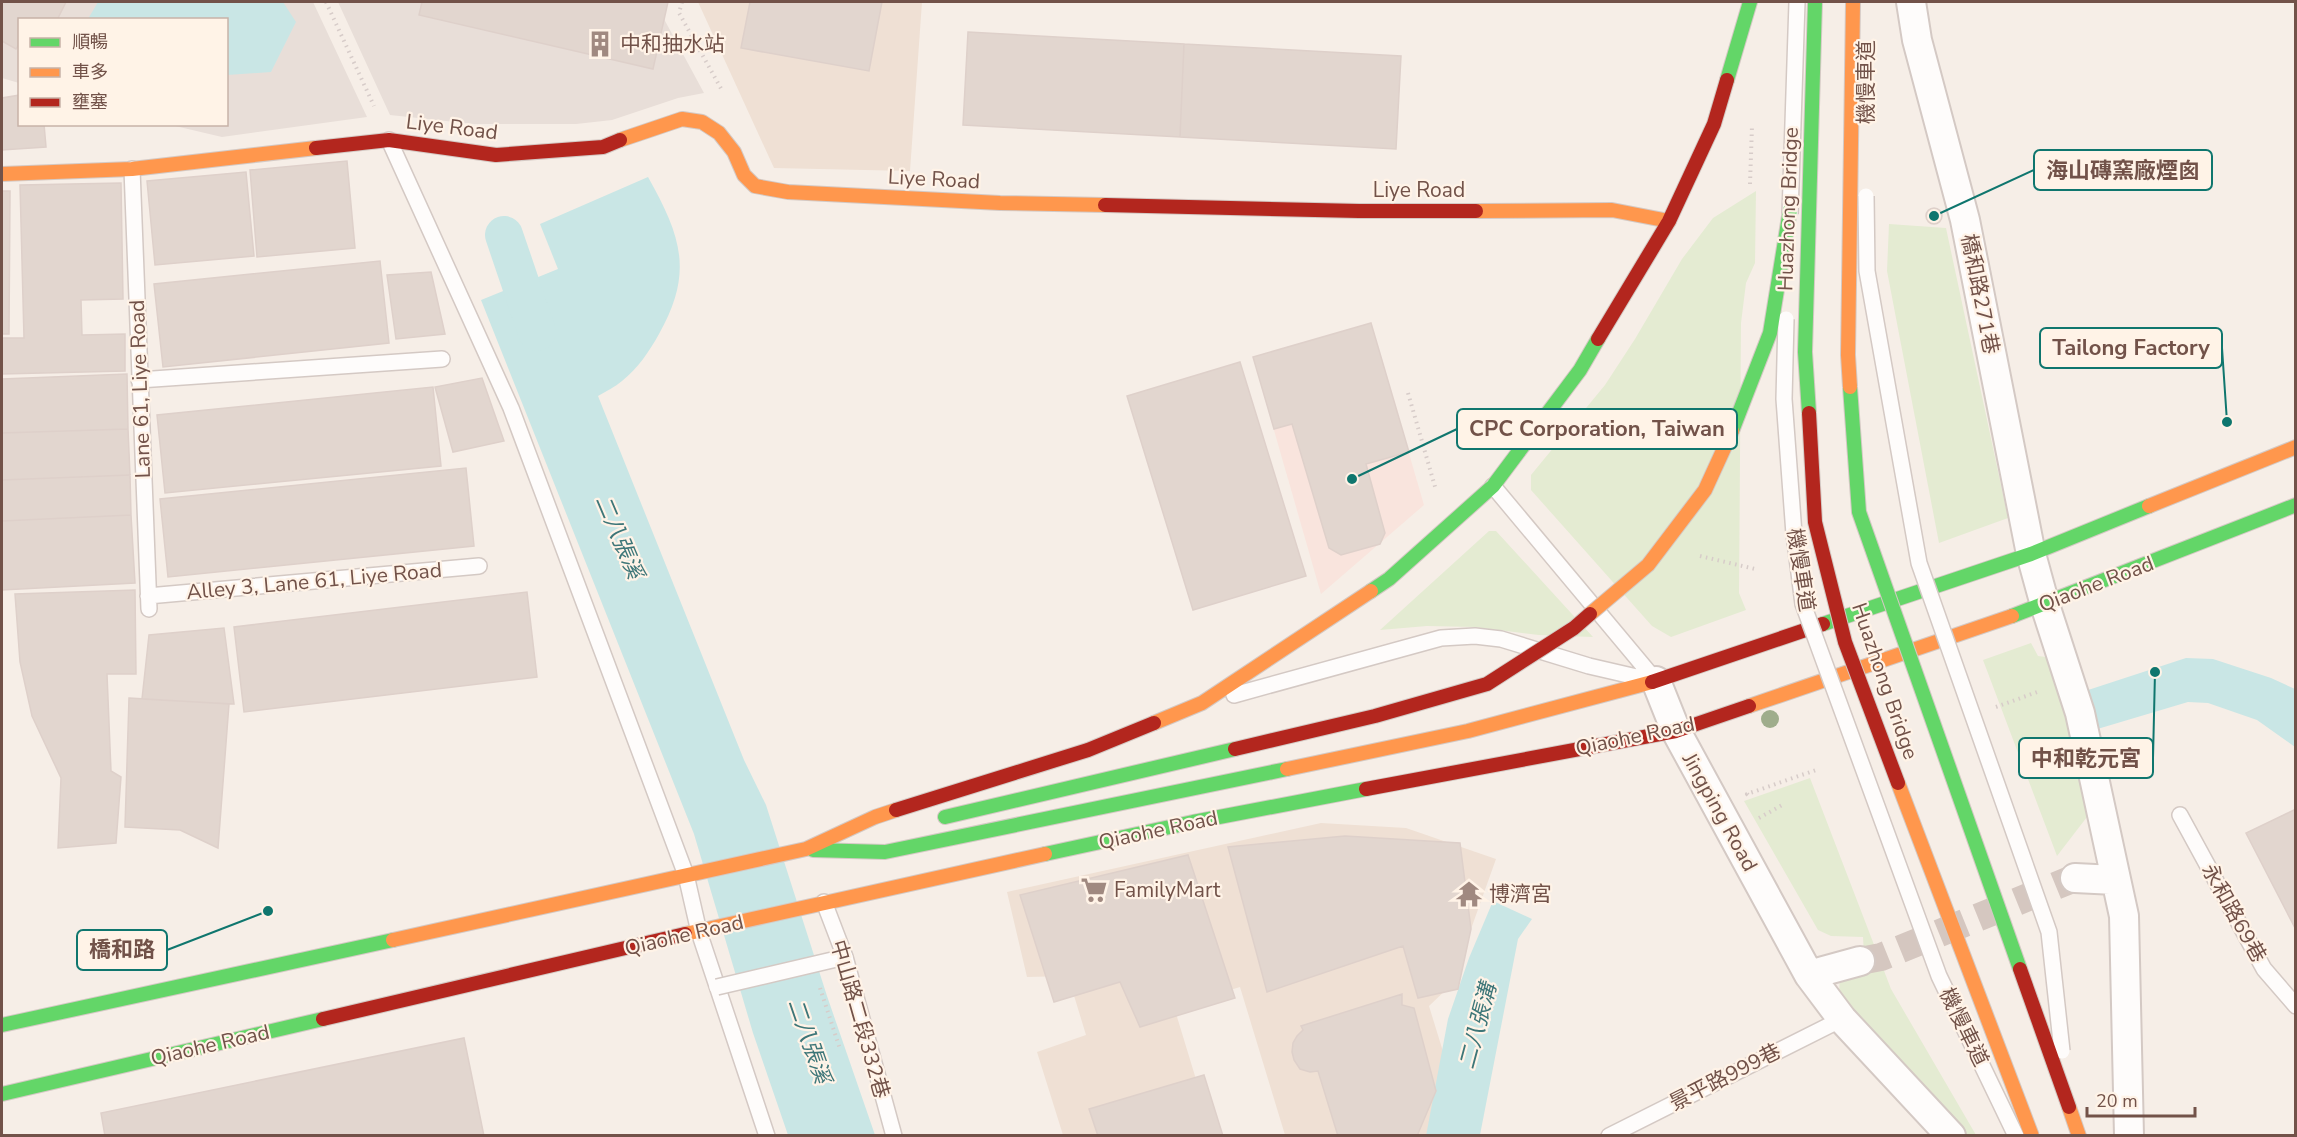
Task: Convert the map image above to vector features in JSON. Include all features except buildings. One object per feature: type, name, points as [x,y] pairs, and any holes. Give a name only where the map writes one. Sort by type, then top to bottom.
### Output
[{"type":"street","points":[[1669,221],[1714,124],[1750,2]]},
{"type":"street","name":"Huazhong Bridge","points":[[1815,2],[1805,352],[1815,522],[1845,642],[2032,1136]]},
{"type":"street","name":"Huazhong Bridge","points":[[1853,2],[1848,355],[1859,512],[2079,1136]]},
{"type":"street","name":"橋和路271巷","points":[[1911,2],[1917,40],[1965,220],[2031,554]]},
{"type":"street","points":[[934,820],[1376,716],[1487,684],[1574,628],[1648,564],[1705,490],[1742,409],[1770,333],[1814,70]]},
{"type":"street","name":"Liye Road","points":[[2,174],[132,169],[388,140],[496,155],[603,147],[645,130],[682,119],[702,122],[719,133],[734,152],[744,175],[755,186],[788,192],[1000,203],[1323,211],[1612,210],[1669,221]]},
{"type":"street","name":"Qiaohe Road","points":[[2,1025],[806,849],[875,817],[1088,750],[1202,703],[1389,579],[1493,486],[1580,370],[1669,221]]},
{"type":"street","name":"Qiaohe Road","points":[[806,849],[885,852],[1468,731],[1656,681],[2031,554],[2295,447]]},
{"type":"street","name":"Qiaohe Road","points":[[2,1094],[824,902],[1193,822],[1676,731],[2044,605],[2295,506]]},
{"type":"street","points":[[2031,554],[2044,605],[2080,713],[2124,916],[2129,1136]]},
{"type":"street","name":"Jingping Road","points":[[1656,681],[1676,731],[1809,975],[1842,1019],[1951,1136]]},
{"type":"street","points":[[806,849],[876,833]]},
{"type":"street","points":[[2075,878],[2115,879]]},
{"type":"street","points":[[1809,975],[1860,961]]},
{"type":"lane","name":"機慢車道","points":[[1797,2],[1784,399],[1794,534],[1803,604],[1939,976],[2016,1136]]},
{"type":"lane","name":"機慢車道","points":[[1866,2],[1866,142]]},
{"type":"lane","points":[[388,140],[511,408],[686,875],[699,932],[767,1136]]},
{"type":"lane","name":"Lane 61, Liye Road","points":[[132,169],[148,602]]},
{"type":"lane","points":[[1866,177],[1867,271],[1919,563],[2049,932],[2068,1107]]},
{"type":"lane","points":[[139,380],[442,359]]},
{"type":"lane","name":"Jingping Road","points":[[1493,486],[1656,681]]},
{"type":"lane","name":"Alley 3, Lane 61, Liye Road","points":[[148,602],[479,566]]},
{"type":"lane","name":"Qiaohe Road","points":[[1202,703],[1441,638],[1475,636],[1501,639],[1589,666],[1656,681]]},
{"type":"lane","name":"永和路69巷","points":[[2180,815],[2264,969],[2295,1006]]},
{"type":"lane","name":"中山路二段332巷","points":[[824,902],[845,957],[894,1136]]},
{"type":"lane","points":[[717,987],[845,957]]},
{"type":"lane","name":"景平路999巷","points":[[1609,1136],[1842,1019]]},
{"type":"path","points":[[326,2],[388,140]]},
{"type":"path","points":[[682,2],[679,13],[727,98],[719,133]]},
{"type":"path","points":[[1750,184],[1753,117]]},
{"type":"path","points":[[1408,393],[1447,528]]},
{"type":"path","points":[[1995,708],[2069,681]]},
{"type":"path","points":[[1751,802],[1748,794],[1816,770]]},
{"type":"path","points":[[1755,810],[1759,818],[1784,804]]},
{"type":"path","points":[[817,979],[842,1056]]},
{"type":"shaded area","points":[[2,2],[313,2],[367,117],[222,137],[175,126],[228,126],[228,18],[18,18],[18,83],[2,78]]},
{"type":"shaded area","name":"中和抽水站","points":[[338,2],[668,2],[664,19],[704,93],[678,98],[612,120],[576,124],[474,124],[390,115]]},
{"type":"shaded area","points":[[698,2],[922,2],[910,171],[774,168]]},
{"type":"shaded area","points":[[1371,323],[1424,505],[1321,594],[1253,357]]},
{"type":"shaded area","points":[[1321,823],[1406,828],[1496,859],[1451,985],[1429,1006],[1445,1058],[1430,1135],[1285,1135],[1240,987],[1174,1007],[1213,1135],[1063,1135],[1037,1052],[1086,1035],[1068,976],[1027,977],[1007,892]]},
{"type":"green space","points":[[1756,191],[1755,263],[1746,283],[1741,323],[1739,593],[1746,610],[1671,637],[1652,626],[1531,490],[1531,475],[1605,385],[1682,259],[1713,218]]},
{"type":"green space","points":[[1889,224],[1946,228],[2008,518],[1939,543],[1887,271]]},
{"type":"green space","points":[[1489,531],[1496,531],[1593,637],[1539,635],[1475,627],[1427,626],[1380,630]]},
{"type":"green space","points":[[2031,643],[2038,656],[2046,657],[2071,731],[2090,813],[2057,856],[1983,660]]},
{"type":"green space","points":[[1810,778],[1891,989],[1976,1135],[1965,1135],[1839,996],[1840,973],[1865,975],[1863,937],[1831,936],[1818,930],[1744,801]]},
{"type":"water","points":[[98,2],[283,2],[296,22],[271,72],[228,75],[228,18],[89,18]]},
{"type":"water","points":[[648,177],[669,218],[675,236],[680,273],[677,292],[659,334],[643,359],[622,381],[598,396],[744,760],[766,805],[827,996],[875,1135],[788,1135],[753,1033],[694,834],[481,300],[558,269],[540,224]]},
{"type":"water","points":[[2186,658],[2213,659],[2271,678],[2295,689],[2295,747],[2257,720],[2208,703],[2188,702],[2094,730],[2082,692]]},
{"type":"water","name":"二八張溝","points":[[1493,901],[1532,919],[1518,939],[1480,1135],[1426,1136],[1448,1019],[1469,958]]},
{"type":"waterway","name":"二八張溪","points":[[504,235],[537,332]]},
{"type":"tunnel","points":[[1860,961],[1881,957],[2075,878]]},
{"type":"traffic: fast","points":[[1727,80],[1750,2]]},
{"type":"traffic: fast","points":[[1809,413],[1805,352],[1815,2]]},
{"type":"traffic: fast","points":[[1732,431],[1770,333],[1790,210]]},
{"type":"traffic: fast","points":[[1371,591],[1389,579],[1493,486],[1580,370],[1598,339]]},
{"type":"traffic: fast","points":[[1850,387],[1859,512],[2020,969]]},
{"type":"traffic: fast","points":[[2012,616],[2296,505]]},
{"type":"traffic: fast","points":[[1823,624],[2031,554],[2149,506]]},
{"type":"traffic: fast","points":[[945,817],[1235,749]]},
{"type":"traffic: fast","points":[[813,850],[885,852],[1287,769]]},
{"type":"traffic: fast","points":[[1045,854],[1193,822],[1366,789]]},
{"type":"traffic: fast","points":[[2,1025],[393,940]]},
{"type":"traffic: fast","points":[[2,1094],[323,1019]]},
{"type":"traffic: slow","points":[[1850,387],[1848,355],[1853,2]]},
{"type":"traffic: slow","points":[[620,140],[682,119],[702,122],[719,133],[734,152],[744,175],[755,186],[788,192],[1000,203],[1105,205]]},
{"type":"traffic: slow","points":[[2,174],[132,169],[316,148]]},
{"type":"traffic: slow","points":[[1476,211],[1612,210],[1669,221]]},
{"type":"traffic: slow","points":[[1590,614],[1648,565],[1705,490],[1732,431]]},
{"type":"traffic: slow","points":[[2149,506],[2296,447]]},
{"type":"traffic: slow","points":[[1154,723],[1202,703],[1371,591]]},
{"type":"traffic: slow","points":[[1749,706],[2012,616]]},
{"type":"traffic: slow","points":[[1287,769],[1468,731],[1652,682]]},
{"type":"traffic: slow","points":[[1898,783],[2032,1136]]},
{"type":"traffic: slow","points":[[393,940],[806,849],[875,817],[896,810]]},
{"type":"traffic: slow","points":[[685,934],[1045,854]]},
{"type":"traffic: slow","points":[[2069,1107],[2079,1136]]},
{"type":"traffic: jam","points":[[1598,339],[1669,221],[1714,124],[1727,80]]},
{"type":"traffic: jam","points":[[316,148],[389,140],[496,155],[603,147],[620,140]]},
{"type":"traffic: jam","points":[[1105,205],[1359,211],[1476,211]]},
{"type":"traffic: jam","points":[[1809,413],[1815,522],[1845,642],[1898,783]]},
{"type":"traffic: jam","points":[[1235,749],[1375,716],[1487,684],[1574,628],[1590,614]]},
{"type":"traffic: jam","points":[[1652,682],[1823,624]]},
{"type":"traffic: jam","points":[[1366,789],[1676,731],[1749,706]]},
{"type":"traffic: jam","points":[[896,810],[1088,750],[1154,723]]},
{"type":"traffic: jam","points":[[323,1019],[685,934]]},
{"type":"traffic: jam","points":[[2020,969],[2069,1107]]},
{"type":"place","name":"中和抽水站","points":[[600,44]]},
{"type":"place","name":"海山磚窯廠煙囪","points":[[1934,216]]},
{"type":"place","name":"Tailong Factory","points":[[2227,422]]},
{"type":"place","name":"CPC Corporation, Taiwan","points":[[1352,479]]},
{"type":"place","name":"中和乾元宮","points":[[2155,672]]},
{"type":"place","name":"FamilyMart","points":[[1094,890]]},
{"type":"place","name":"博濟宮","points":[[1469,894]]},
{"type":"place","name":"橋和路","points":[[268,911]]}]
